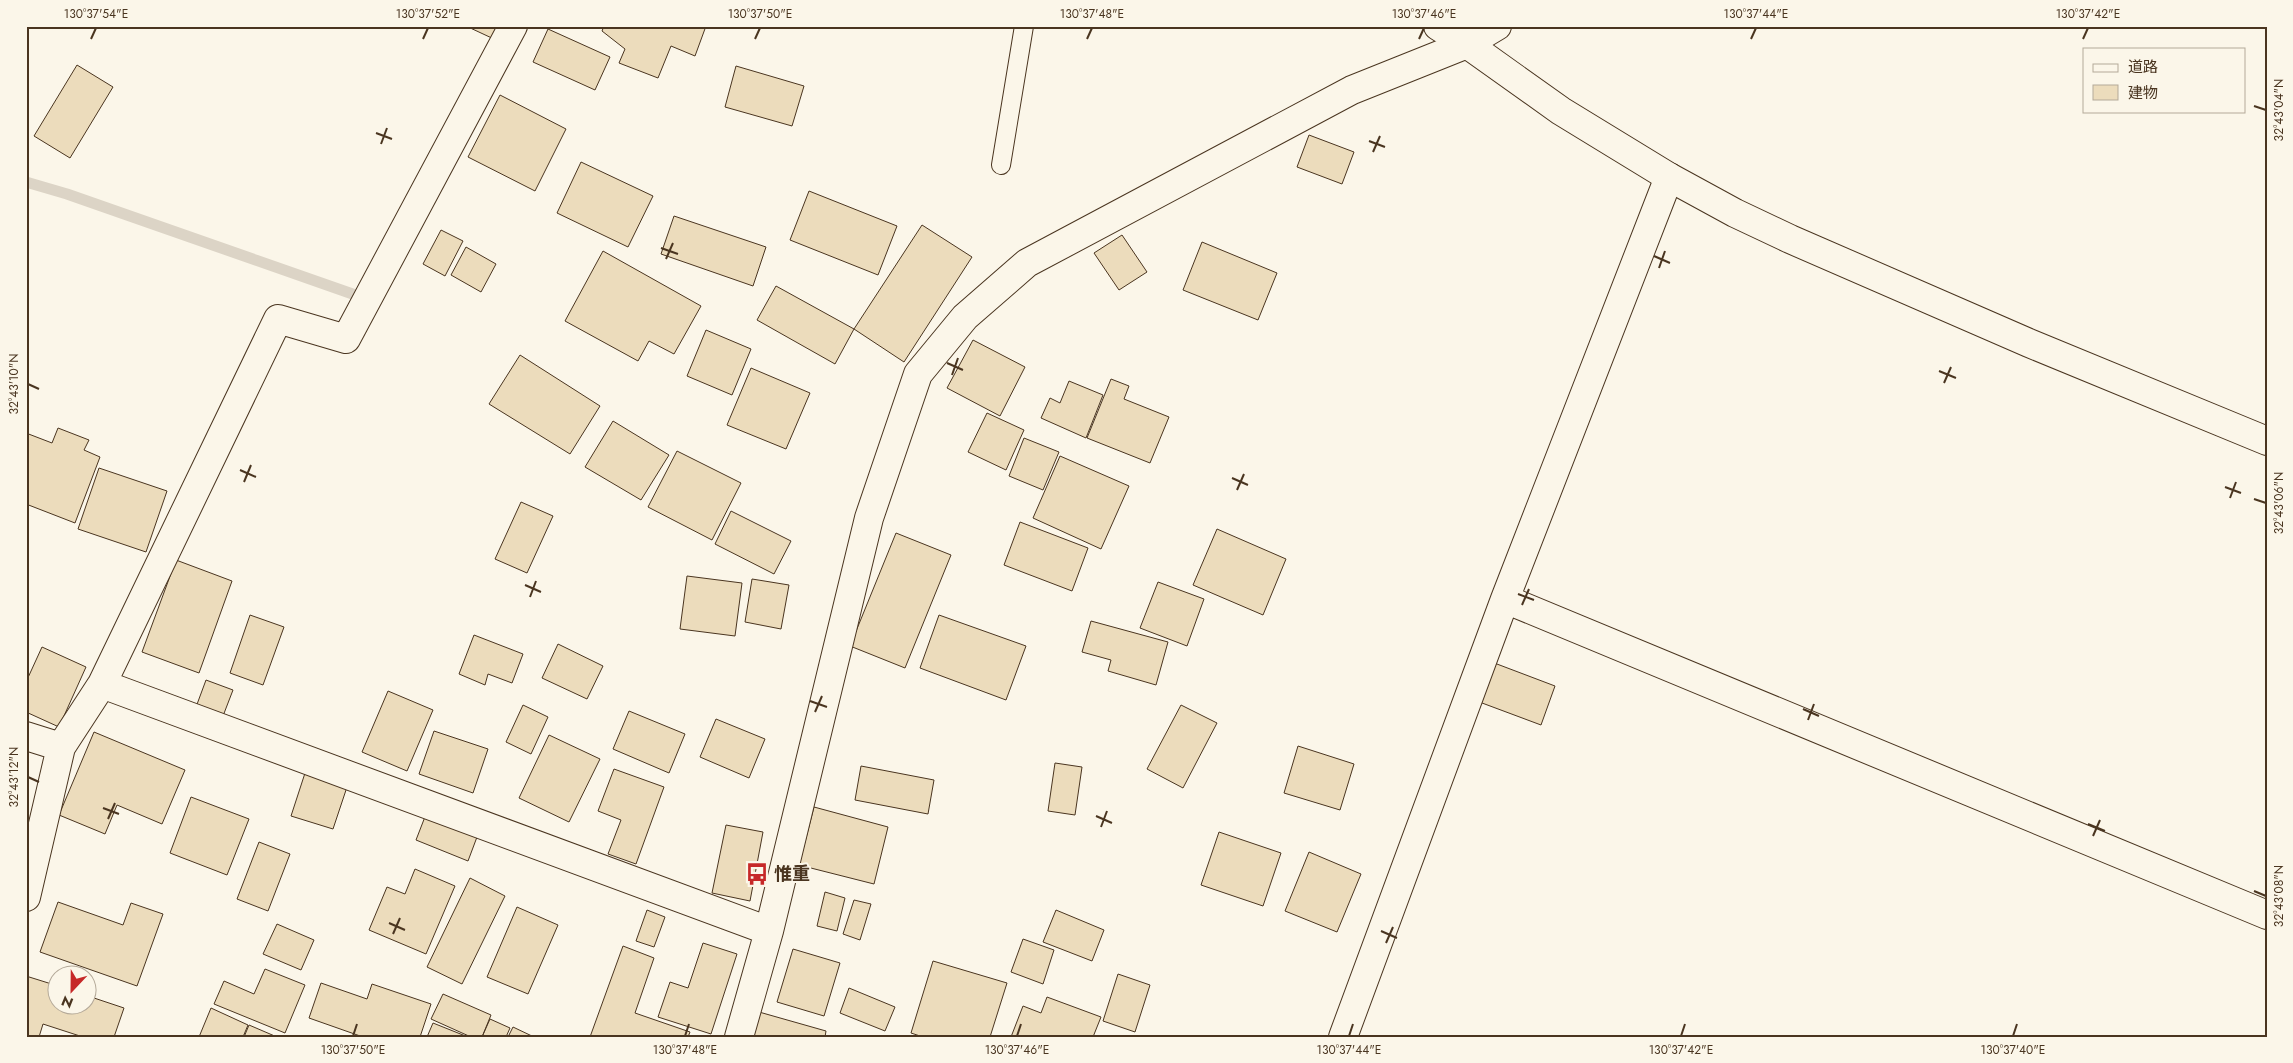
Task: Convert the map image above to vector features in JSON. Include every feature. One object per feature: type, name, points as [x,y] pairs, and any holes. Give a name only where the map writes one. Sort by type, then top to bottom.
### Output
[{"type":"street","points":[[26,898],[61,747],[102,684],[278,319],[346,339],[513,26]]},
{"type":"street","points":[[1438,26],[1467,44],[1561,111],[1668,177],[1790,239],[2029,343],[2267,440]]},
{"type":"street","points":[[739,1037],[769,931],[869,518],[918,374],[965,317],[1026,263],[1352,90],[1467,44],[1497,26]]},
{"type":"street","points":[[1343,1037],[1505,598],[1668,177]]},
{"type":"street","points":[[1505,598],[2267,915]]},
{"type":"street","points":[[102,684],[769,931]]},
{"type":"street","points":[[26,736],[61,747]]},
{"type":"lane","points":[[1001,165],[1024,26]]},
{"type":"building","points":[[466,26],[502,26],[496,40]]},
{"type":"building","points":[[604,26],[706,26],[695,56],[671,46],[658,78],[619,63],[625,49],[602,31]]},
{"type":"building","points":[[548,29],[610,57],[595,90],[533,62]]},
{"type":"building","points":[[77,65],[113,87],[70,158],[34,136]]},
{"type":"building","points":[[736,66],[804,86],[792,126],[725,107]]},
{"type":"building","points":[[500,95],[566,129],[535,191],[468,157]]},
{"type":"building","points":[[1309,135],[1354,152],[1342,184],[1297,167]]},
{"type":"building","points":[[581,162],[653,196],[628,247],[557,213]]},
{"type":"building","points":[[809,191],[897,226],[878,275],[790,240]]},
{"type":"building","points":[[674,216],[766,247],[753,286],[661,254]]},
{"type":"building","points":[[922,225],[972,257],[904,362],[854,329]]},
{"type":"building","points":[[441,230],[463,241],[445,276],[423,264]]},
{"type":"building","points":[[1122,235],[1147,272],[1119,290],[1094,253]]},
{"type":"building","points":[[1202,242],[1277,273],[1258,320],[1183,290]]},
{"type":"building","points":[[466,247],[496,264],[481,292],[451,275]]},
{"type":"building","points":[[603,251],[701,306],[674,354],[649,341],[638,361],[565,321]]},
{"type":"building","points":[[776,286],[854,329],[835,364],[757,320]]},
{"type":"building","points":[[706,330],[751,349],[732,395],[687,376]]},
{"type":"building","points":[[973,340],[1025,367],[1000,416],[947,388]]},
{"type":"building","points":[[520,355],[600,406],[570,454],[489,404]]},
{"type":"building","points":[[751,368],[810,393],[786,449],[727,425]]},
{"type":"building","points":[[1111,379],[1129,386],[1124,399],[1169,417],[1150,463],[1087,438]]},
{"type":"building","points":[[1069,381],[1103,395],[1086,438],[1041,418],[1050,398],[1060,403]]},
{"type":"building","points":[[987,413],[1024,430],[1006,470],[968,452]]},
{"type":"building","points":[[613,421],[669,455],[641,500],[585,467]]},
{"type":"building","points":[[58,428],[89,440],[84,450],[100,457],[75,523],[26,504],[26,433],[52,443]]},
{"type":"building","points":[[1024,438],[1059,452],[1043,490],[1009,476]]},
{"type":"building","points":[[677,451],[741,483],[712,540],[648,507]]},
{"type":"building","points":[[1060,456],[1129,486],[1101,549],[1033,518]]},
{"type":"building","points":[[99,468],[167,491],[146,552],[78,529]]},
{"type":"building","points":[[521,502],[553,516],[527,573],[495,559]]},
{"type":"building","points":[[731,511],[791,541],[774,574],[715,544]]},
{"type":"building","points":[[1020,522],[1088,548],[1072,591],[1004,565]]},
{"type":"building","points":[[1217,529],[1286,559],[1263,615],[1193,585]]},
{"type":"building","points":[[896,533],[951,555],[905,668],[850,646]]},
{"type":"building","points":[[176,560],[232,581],[199,673],[142,652]]},
{"type":"building","points":[[687,576],[742,583],[735,636],[680,629]]},
{"type":"building","points":[[752,579],[789,585],[781,629],[745,622]]},
{"type":"building","points":[[1158,582],[1204,599],[1187,646],[1140,628]]},
{"type":"building","points":[[250,615],[284,627],[263,685],[230,673]]},
{"type":"building","points":[[939,615],[1026,646],[1006,700],[920,668]]},
{"type":"building","points":[[1091,621],[1168,642],[1156,685],[1108,671],[1111,660],[1082,652]]},
{"type":"building","points":[[474,635],[523,654],[512,683],[488,674],[485,685],[459,674]]},
{"type":"building","points":[[558,644],[603,666],[587,699],[542,678]]},
{"type":"building","points":[[42,647],[86,667],[59,727],[26,712],[26,682]]},
{"type":"building","points":[[1489,661],[1555,686],[1541,725],[1474,700]]},
{"type":"building","points":[[206,680],[233,690],[223,716],[196,707]]},
{"type":"building","points":[[388,691],[433,710],[407,771],[362,752]]},
{"type":"building","points":[[523,705],[548,717],[531,754],[506,742]]},
{"type":"building","points":[[1181,705],[1217,723],[1183,788],[1147,769]]},
{"type":"building","points":[[629,711],[685,734],[669,773],[613,749]]},
{"type":"building","points":[[716,719],[765,739],[749,778],[700,757]]},
{"type":"building","points":[[434,731],[488,749],[473,793],[419,774]]},
{"type":"building","points":[[94,732],[185,770],[162,824],[117,805],[105,834],[59,815]]},
{"type":"building","points":[[549,735],[600,759],[569,822],[519,798]]},
{"type":"building","points":[[1298,746],[1354,764],[1340,810],[1284,793]]},
{"type":"building","points":[[1055,763],[1082,767],[1075,815],[1048,811]]},
{"type":"building","points":[[861,766],[934,780],[928,814],[855,800]]},
{"type":"building","points":[[614,769],[664,787],[636,864],[608,854],[621,820],[598,811]]},
{"type":"building","points":[[306,770],[348,784],[333,829],[291,816]]},
{"type":"building","points":[[191,797],[249,819],[227,875],[170,853]]},
{"type":"building","points":[[814,807],[888,827],[874,884],[799,865]]},
{"type":"building","points":[[428,809],[480,829],[468,861],[416,840]]},
{"type":"building","points":[[726,825],[763,832],[750,901],[712,893]]},
{"type":"building","points":[[1219,832],[1281,853],[1263,906],[1201,885]]},
{"type":"building","points":[[259,842],[290,854],[268,911],[237,899]]},
{"type":"building","points":[[1309,852],[1361,874],[1337,932],[1285,911]]},
{"type":"building","points":[[415,869],[455,886],[426,954],[369,930],[387,887],[405,894]]},
{"type":"building","points":[[470,878],[505,896],[462,984],[427,967]]},
{"type":"building","points":[[825,892],[845,898],[837,931],[817,926]]},
{"type":"building","points":[[854,900],[871,904],[860,940],[843,934]]},
{"type":"building","points":[[58,902],[123,925],[131,903],[163,914],[137,986],[98,972],[98,966],[80,966],[40,952]]},
{"type":"building","points":[[517,907],[558,925],[528,994],[487,977]]},
{"type":"building","points":[[647,910],[665,917],[654,947],[636,941]]},
{"type":"building","points":[[1056,910],[1104,930],[1092,961],[1043,942]]},
{"type":"building","points":[[277,924],[314,940],[301,970],[263,954]]},
{"type":"building","points":[[1023,939],[1054,950],[1043,984],[1011,972]]},
{"type":"building","points":[[703,943],[737,954],[711,1034],[658,1017],[670,982],[688,988]]},
{"type":"building","points":[[623,946],[654,958],[635,1013],[690,1032],[688,1037],[590,1037]]},
{"type":"building","points":[[793,949],[840,963],[824,1016],[777,1002]]},
{"type":"building","points":[[933,961],[1007,983],[990,1037],[923,1037],[911,1033]]},
{"type":"building","points":[[265,969],[305,985],[285,1033],[214,1004],[224,981],[254,994]]},
{"type":"building","points":[[1118,974],[1150,985],[1135,1032],[1103,1021]]},
{"type":"building","points":[[26,976],[48,983],[48,1016],[98,1016],[98,999],[124,1008],[114,1037],[83,1037],[43,1024],[39,1037],[26,1037]]},
{"type":"building","points":[[321,983],[367,999],[372,984],[431,1004],[420,1037],[363,1037],[309,1018]]},
{"type":"building","points":[[849,988],[895,1007],[885,1031],[840,1013]]},
{"type":"building","points":[[443,994],[491,1015],[482,1037],[471,1037],[431,1019]]},
{"type":"building","points":[[1047,997],[1101,1017],[1093,1037],[1011,1037],[1023,1006],[1041,1013]]},
{"type":"building","points":[[211,1008],[248,1025],[243,1037],[199,1037]]},
{"type":"building","points":[[752,1010],[826,1031],[825,1037],[745,1037]]},
{"type":"building","points":[[490,1019],[510,1028],[506,1037],[482,1037]]},
{"type":"building","points":[[433,1023],[468,1037],[427,1037]]},
{"type":"building","points":[[249,1025],[277,1037],[244,1037]]},
{"type":"building","points":[[513,1027],[534,1037],[508,1037]]},
{"type":"waterway","points":[[26,182],[67,194],[364,298]]},
{"type":"place","name":"惟重","points":[[757,874]]}]
